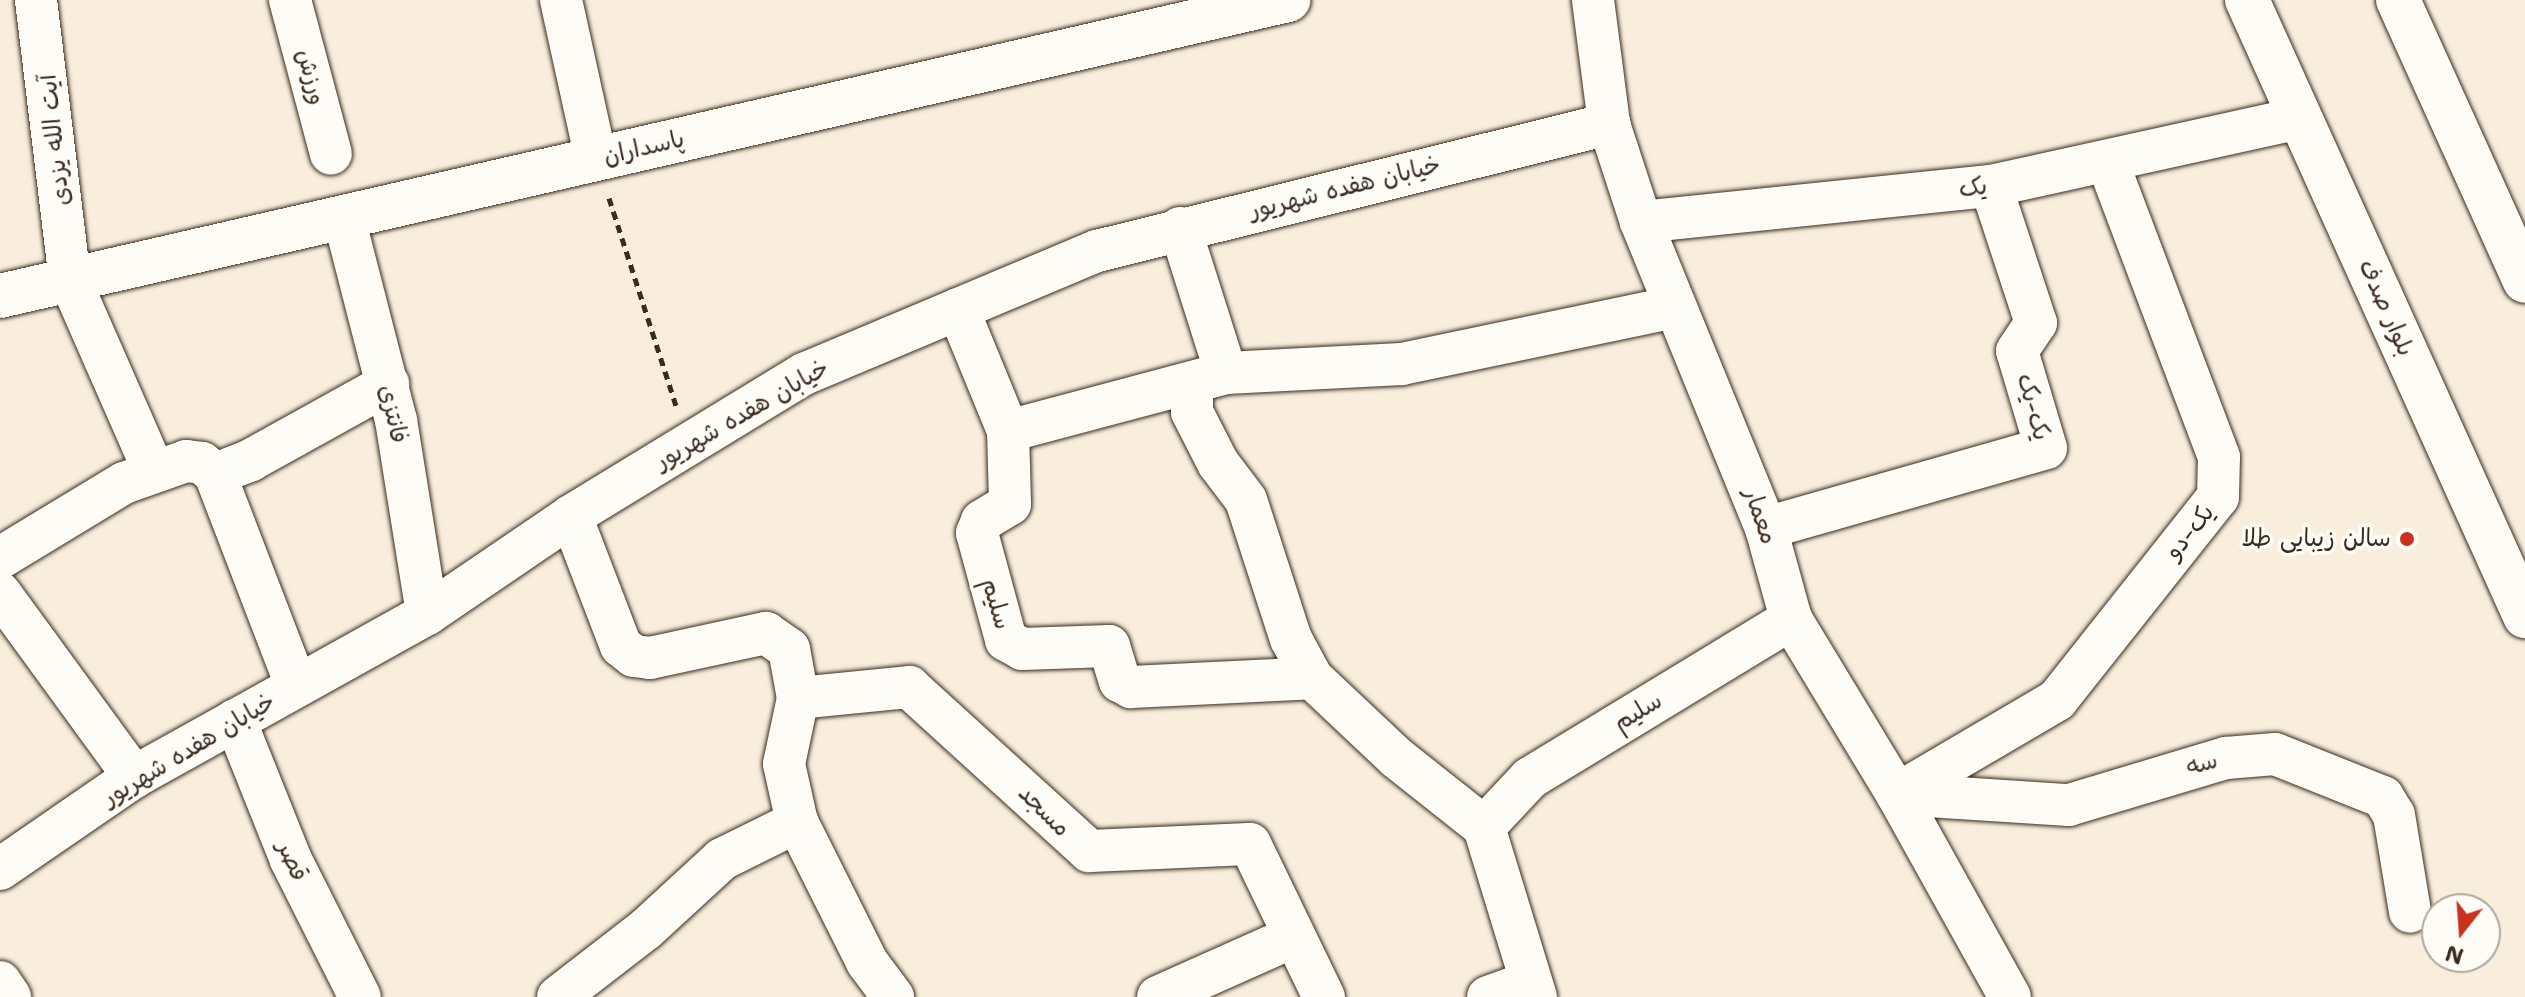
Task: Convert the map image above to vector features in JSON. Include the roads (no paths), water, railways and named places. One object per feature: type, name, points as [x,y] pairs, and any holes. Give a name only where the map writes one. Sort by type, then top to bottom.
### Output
[{"type":"street","name":"آیت الله یزدی","points":[[36,0],[70,280],[154,471]]},
{"type":"street","name":"ورزش","points":[[290,0],[331,154]]},
{"type":"street","points":[[561,0],[596,159]]},
{"type":"street","name":"پاسداران","points":[[0,296],[1288,0]]},
{"type":"street","name":"معمار","points":[[1593,0],[1609,124],[1641,222],[1675,307],[1701,358],[1766,528],[1791,619],[1897,794],[2008,996]]},
{"type":"street","name":"بلوار صدف","points":[[2247,0],[2525,616]]},
{"type":"street","points":[[2398,0],[2525,281]]},
{"type":"street","name":"یک","points":[[1641,222],[1991,186],[2108,164],[2299,118]]},
{"type":"street","name":"خیابان هفده شهریور","points":[[0,869],[134,777],[427,614],[571,516],[804,374],[1097,251],[1609,124]]},
{"type":"street","name":"یک-دو","points":[[1897,794],[2057,700],[2218,497],[2219,457],[2108,164]]},
{"type":"street","name":"یک-یک","points":[[1766,528],[2046,448],[2017,351],[2036,323],[1991,186]]},
{"type":"street","name":"فانتزی","points":[[344,218],[388,384],[427,614]]},
{"type":"street","points":[[1180,228],[1209,378],[1192,412],[1218,463],[1246,500],[1291,639],[1312,678],[1397,758],[1484,827],[1533,989],[1488,997]]},
{"type":"street","points":[[1008,431],[1209,378],[1402,364],[1675,307]]},
{"type":"street","name":"سلیم","points":[[958,309],[1008,431],[1010,504],[982,521],[977,533],[1006,640],[1013,646],[1109,646],[1120,681],[1131,687],[1312,678]]},
{"type":"street","points":[[215,474],[251,460],[388,384]]},
{"type":"street","points":[[0,558],[67,513],[154,471],[194,461],[215,474],[296,685]]},
{"type":"street","points":[[571,516],[621,646],[634,656],[650,658],[766,633],[789,649],[798,698],[784,764],[797,822],[867,962],[893,997]]},
{"type":"street","points":[[0,593],[134,777]]},
{"type":"street","name":"سلیم","points":[[1484,827],[1530,778],[1791,619]]},
{"type":"street","name":"مسجد","points":[[798,698],[909,687],[1089,851],[1250,844],[1324,997]]},
{"type":"street","name":"قصر","points":[[235,720],[291,860],[360,997]]},
{"type":"street","name":"سه","points":[[1897,794],[2069,805],[2226,758],[2275,754],[2383,797],[2394,815],[2410,912]]},
{"type":"street","points":[[558,997],[646,929],[722,859],[797,822]]},
{"type":"street","points":[[1158,997],[1293,937]]},
{"type":"street","points":[[0,982],[10,997]]},
{"type":"place","name":"سالن زیبایی طلا","points":[[2407,539]]}]
